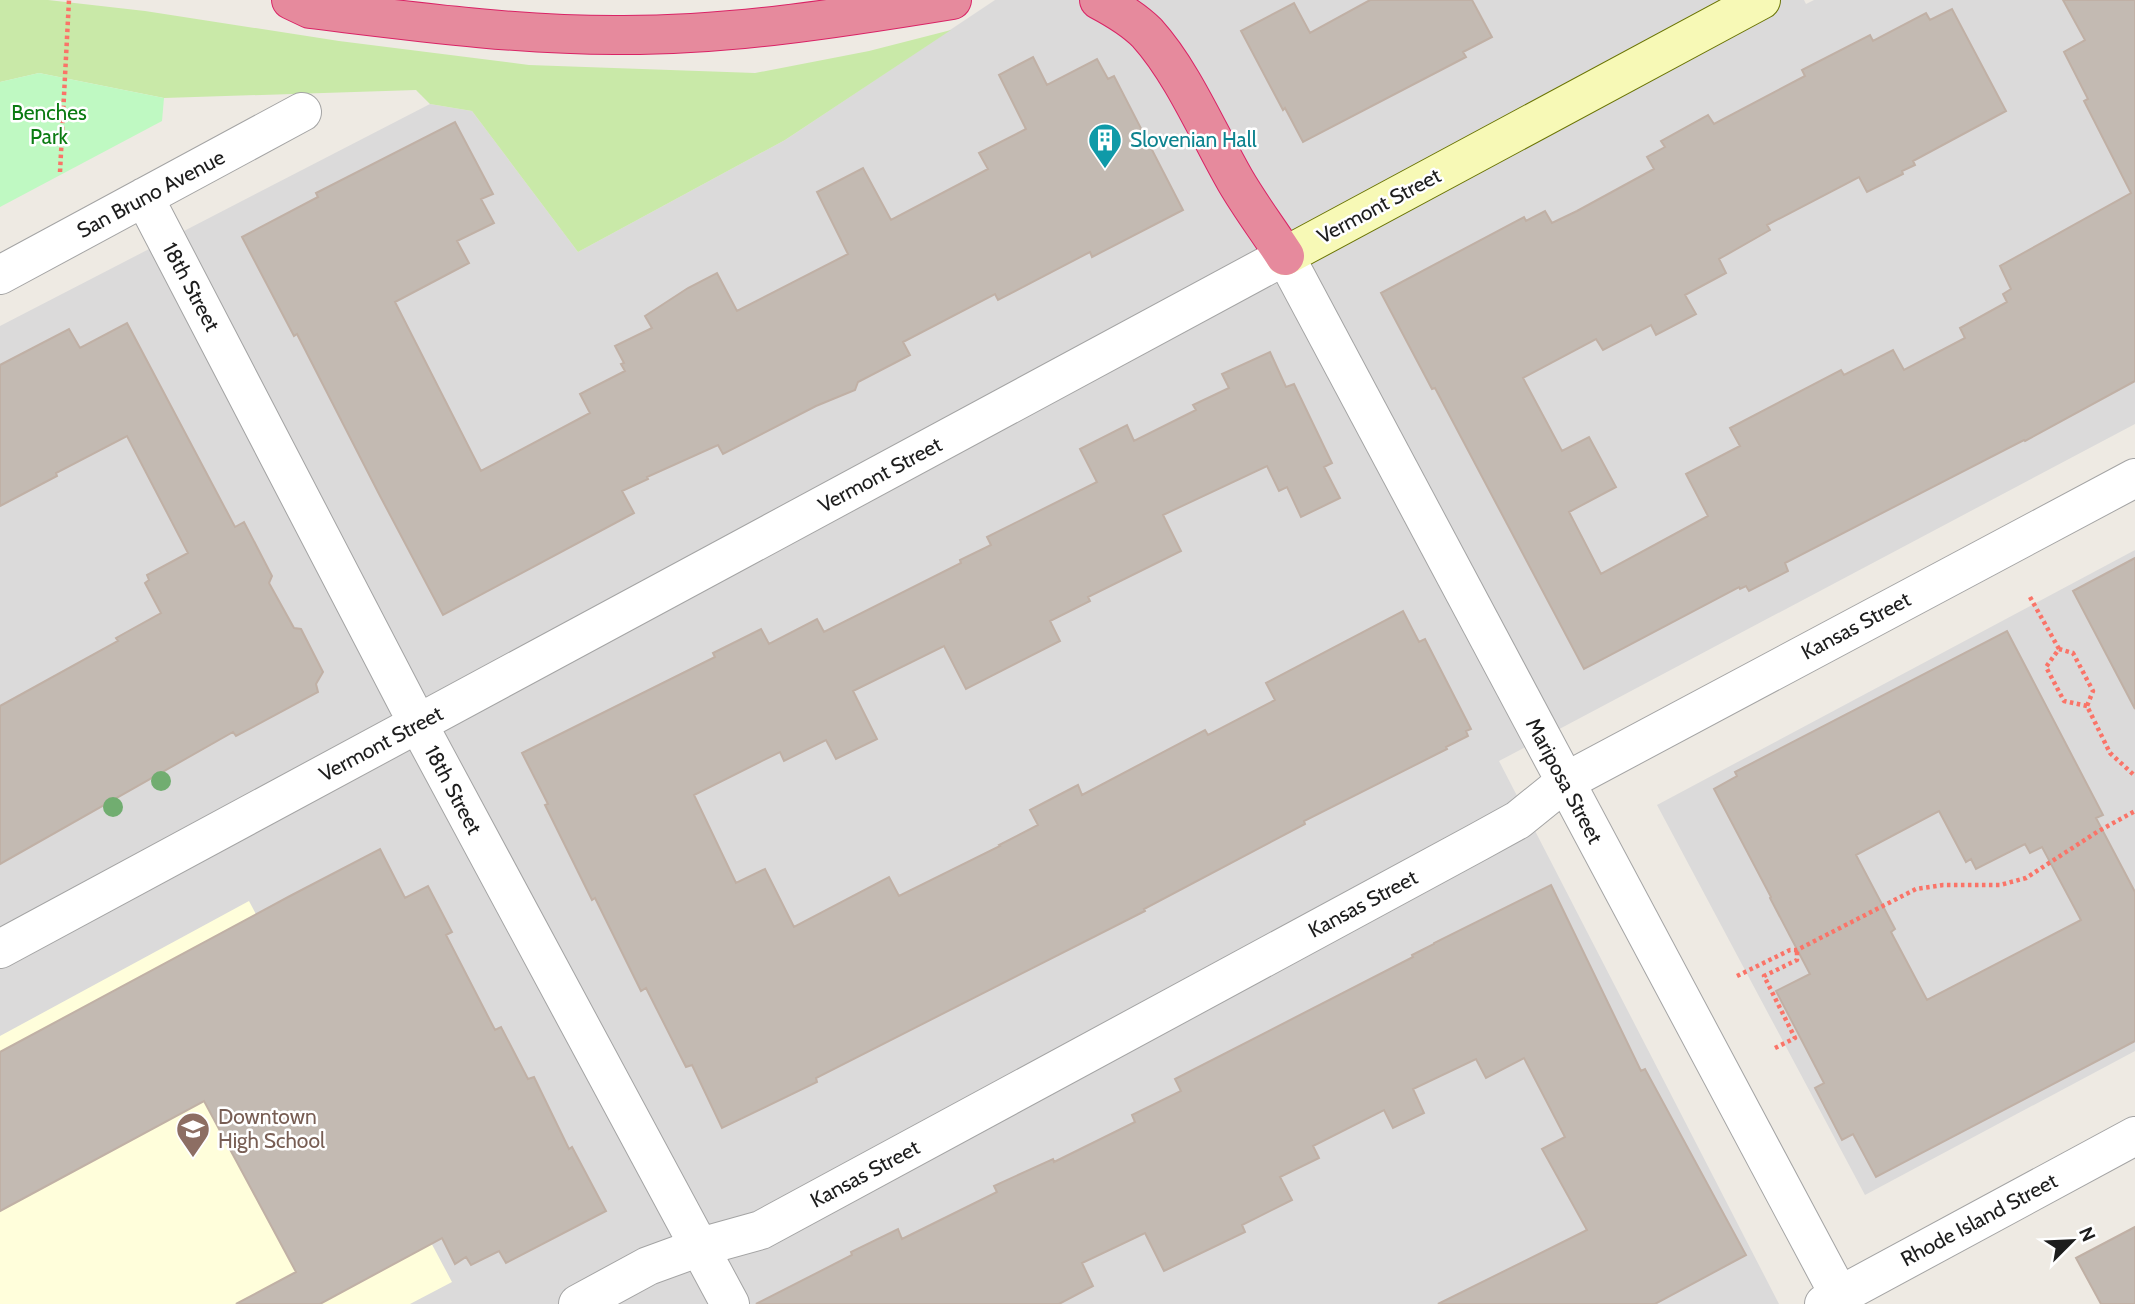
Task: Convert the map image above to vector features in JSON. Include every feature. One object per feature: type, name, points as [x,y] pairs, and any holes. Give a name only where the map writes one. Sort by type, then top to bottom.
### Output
[{"type":"highway","points":[[291,0],[310,9],[452,26],[514,32],[616,35],[763,27],[952,0]]},
{"type":"highway","points":[[1098,0],[1129,18],[1146,32],[1161,51],[1237,184],[1285,256]]},
{"type":"main road","name":"Vermont Street","points":[[1285,256],[1760,0]]},
{"type":"street","name":"San Bruno Avenue","points":[[0,275],[302,112]]},
{"type":"street","name":"18th Street","points":[[144,197],[418,724],[730,1304]]},
{"type":"street","name":"Vermont Street","points":[[0,949],[1285,256]]},
{"type":"street","name":"Mariposa Street","points":[[1285,256],[1565,782],[1836,1301]]},
{"type":"street","name":"Kansas Street","points":[[578,1304],[648,1266],[699,1247],[761,1230],[1488,837],[1518,820],[1565,782],[2135,478]]},
{"type":"street","name":"Rhode Island Street","points":[[1836,1301],[2135,1136]]},
{"type":"path","points":[[60,172],[69,3]]},
{"type":"path","points":[[2030,597],[2059,649],[2073,653],[2093,691],[2087,706],[2110,753],[2135,776]]},
{"type":"path","points":[[2059,649],[2046,667],[2064,701],[2087,706]]},
{"type":"path","points":[[1738,976],[1790,950],[1797,950],[1916,889],[1943,885],[2000,884],[2026,877],[2135,811]]},
{"type":"path","points":[[1775,1048],[1795,1038],[1764,976],[1797,960],[1797,950]]},
{"type":"shaded area","points":[[995,0],[1804,0],[1806,4],[1814,0],[2135,0],[2135,424],[1499,761],[1779,1304],[0,1304],[0,326],[430,104],[472,111],[578,252],[785,140]]},
{"type":"shaded area","points":[[2135,550],[2135,1051],[1865,1195],[1657,805]]},
{"type":"shaded area","name":"Downtown High School","points":[[249,901],[452,1282],[410,1304],[0,1304],[0,1036]]},
{"type":"green space","points":[[0,0],[48,0],[145,11],[339,41],[529,65],[755,73],[869,51],[951,30],[785,140],[578,252],[472,111],[430,104],[416,90],[164,98],[39,73],[0,82]]},
{"type":"green space","name":"Benches Park","points":[[39,73],[164,98],[162,121],[0,207],[0,82]]},
{"type":"building","points":[[1370,0],[1472,0],[1492,37],[1463,52],[1466,57],[1303,142],[1241,31],[1294,3],[1310,33]]},
{"type":"building","points":[[2063,0],[2135,0],[2135,381],[2025,441],[1785,563],[1788,571],[1749,591],[1746,586],[1740,589],[1739,587],[1584,669],[1435,388],[1432,389],[1381,293],[1524,217],[1526,221],[1545,211],[1552,223],[1577,211],[1654,169],[1647,157],[1665,147],[1661,141],[1708,115],[1714,124],[1805,76],[1802,70],[1870,35],[1873,41],[1926,13],[1930,20],[1952,9],[2006,111],[1913,161],[1915,165],[1902,171],[1903,174],[1867,192],[1859,177],[1767,225],[1770,230],[1719,259],[1726,273],[1685,295],[1696,314],[1656,335],[1651,325],[1603,350],[1596,339],[1523,378],[1562,451],[1589,437],[1616,487],[1569,512],[1601,574],[1708,516],[1686,474],[1740,446],[1730,428],[1841,370],[1844,375],[1893,350],[1904,370],[1965,338],[1960,328],[2007,302],[2003,294],[2011,289],[2000,266],[2131,193],[2084,101],[2088,99],[2064,52],[2085,40]]},
{"type":"building","points":[[1033,57],[1047,85],[1097,59],[1108,79],[1114,76],[1183,210],[1092,257],[1090,252],[998,300],[995,294],[903,342],[910,355],[858,382],[855,390],[816,406],[723,454],[718,445],[647,477],[648,479],[622,491],[634,513],[443,615],[297,334],[294,336],[242,237],[318,197],[316,193],[455,122],[493,194],[481,199],[494,223],[457,241],[469,263],[395,302],[481,471],[590,413],[580,394],[625,371],[615,346],[652,328],[645,316],[688,288],[717,273],[737,311],[848,254],[817,192],[863,168],[891,220],[988,169],[979,153],[1026,129],[999,75]]},
{"type":"building","points":[[127,323],[235,527],[244,522],[272,576],[269,583],[294,628],[301,629],[323,672],[316,684],[318,692],[236,736],[233,732],[0,864],[0,706],[118,641],[116,638],[161,613],[145,583],[149,580],[147,575],[188,553],[127,436],[0,506],[0,365],[69,329],[80,348]]},
{"type":"building","points":[[1270,352],[1286,387],[1294,384],[1332,463],[1324,467],[1340,498],[1301,517],[1287,487],[1279,491],[1267,466],[1163,515],[1181,551],[1088,597],[1090,601],[1050,621],[1060,641],[966,689],[944,646],[853,691],[877,739],[836,759],[826,740],[784,761],[780,752],[694,795],[736,883],[765,869],[794,927],[889,877],[899,896],[1038,825],[1030,810],[1078,785],[1082,795],[1205,730],[1208,735],[1275,700],[1266,683],[1403,611],[1419,642],[1425,639],[1471,729],[1466,731],[1468,736],[1304,821],[1305,824],[1144,909],[1145,911],[816,1078],[817,1082],[722,1128],[692,1065],[686,1067],[646,988],[641,991],[595,898],[592,900],[522,753],[715,657],[713,653],[761,629],[769,644],[817,619],[824,632],[961,563],[960,560],[991,545],[987,537],[1097,482],[1080,449],[1127,425],[1134,441],[1196,410],[1193,405],[1229,388],[1222,374]]},
{"type":"building","points":[[2135,558],[2135,709],[2073,591]]},
{"type":"building","points":[[2007,631],[2103,815],[2096,818],[2135,892],[2135,1041],[1876,1177],[1853,1134],[1842,1140],[1815,1088],[1824,1083],[1776,991],[1810,974],[1714,789],[1737,776],[1735,772]],"holes":[[[1939,811],[1966,862],[1971,859],[1976,869],[2025,844],[2030,853],[2042,847],[2081,920],[1927,1000],[1891,932],[1895,929],[1856,855]]]},
{"type":"building","points":[[380,849],[405,898],[428,886],[452,932],[446,935],[495,1030],[501,1027],[528,1079],[534,1077],[569,1149],[572,1147],[606,1211],[506,1263],[499,1251],[471,1265],[466,1257],[455,1264],[442,1238],[320,1304],[236,1304],[296,1272],[204,1101],[0,1211],[0,1052]]},
{"type":"building","points":[[1551,885],[1641,1071],[1645,1069],[1746,1255],[1655,1304],[1438,1304],[1587,1230],[1542,1149],[1565,1137],[1524,1058],[1486,1078],[1476,1059],[1413,1089],[1424,1113],[1393,1128],[1384,1110],[1313,1146],[1319,1158],[1280,1177],[1292,1200],[1242,1225],[1245,1232],[1164,1271],[1145,1233],[1082,1263],[1093,1286],[1059,1304],[756,1304],[898,1229],[902,1239],[997,1192],[994,1186],[1053,1159],[1054,1162],[1135,1122],[1132,1115],[1181,1091],[1175,1079],[1413,957],[1412,955],[1434,943]]},
{"type":"building","points":[[2135,1227],[2135,1304],[2101,1304],[2076,1258]]},
{"type":"place","name":"Slovenian Hall","points":[[1105,170]]},
{"type":"place","name":"Downtown High School","points":[[193,1159]]}]
